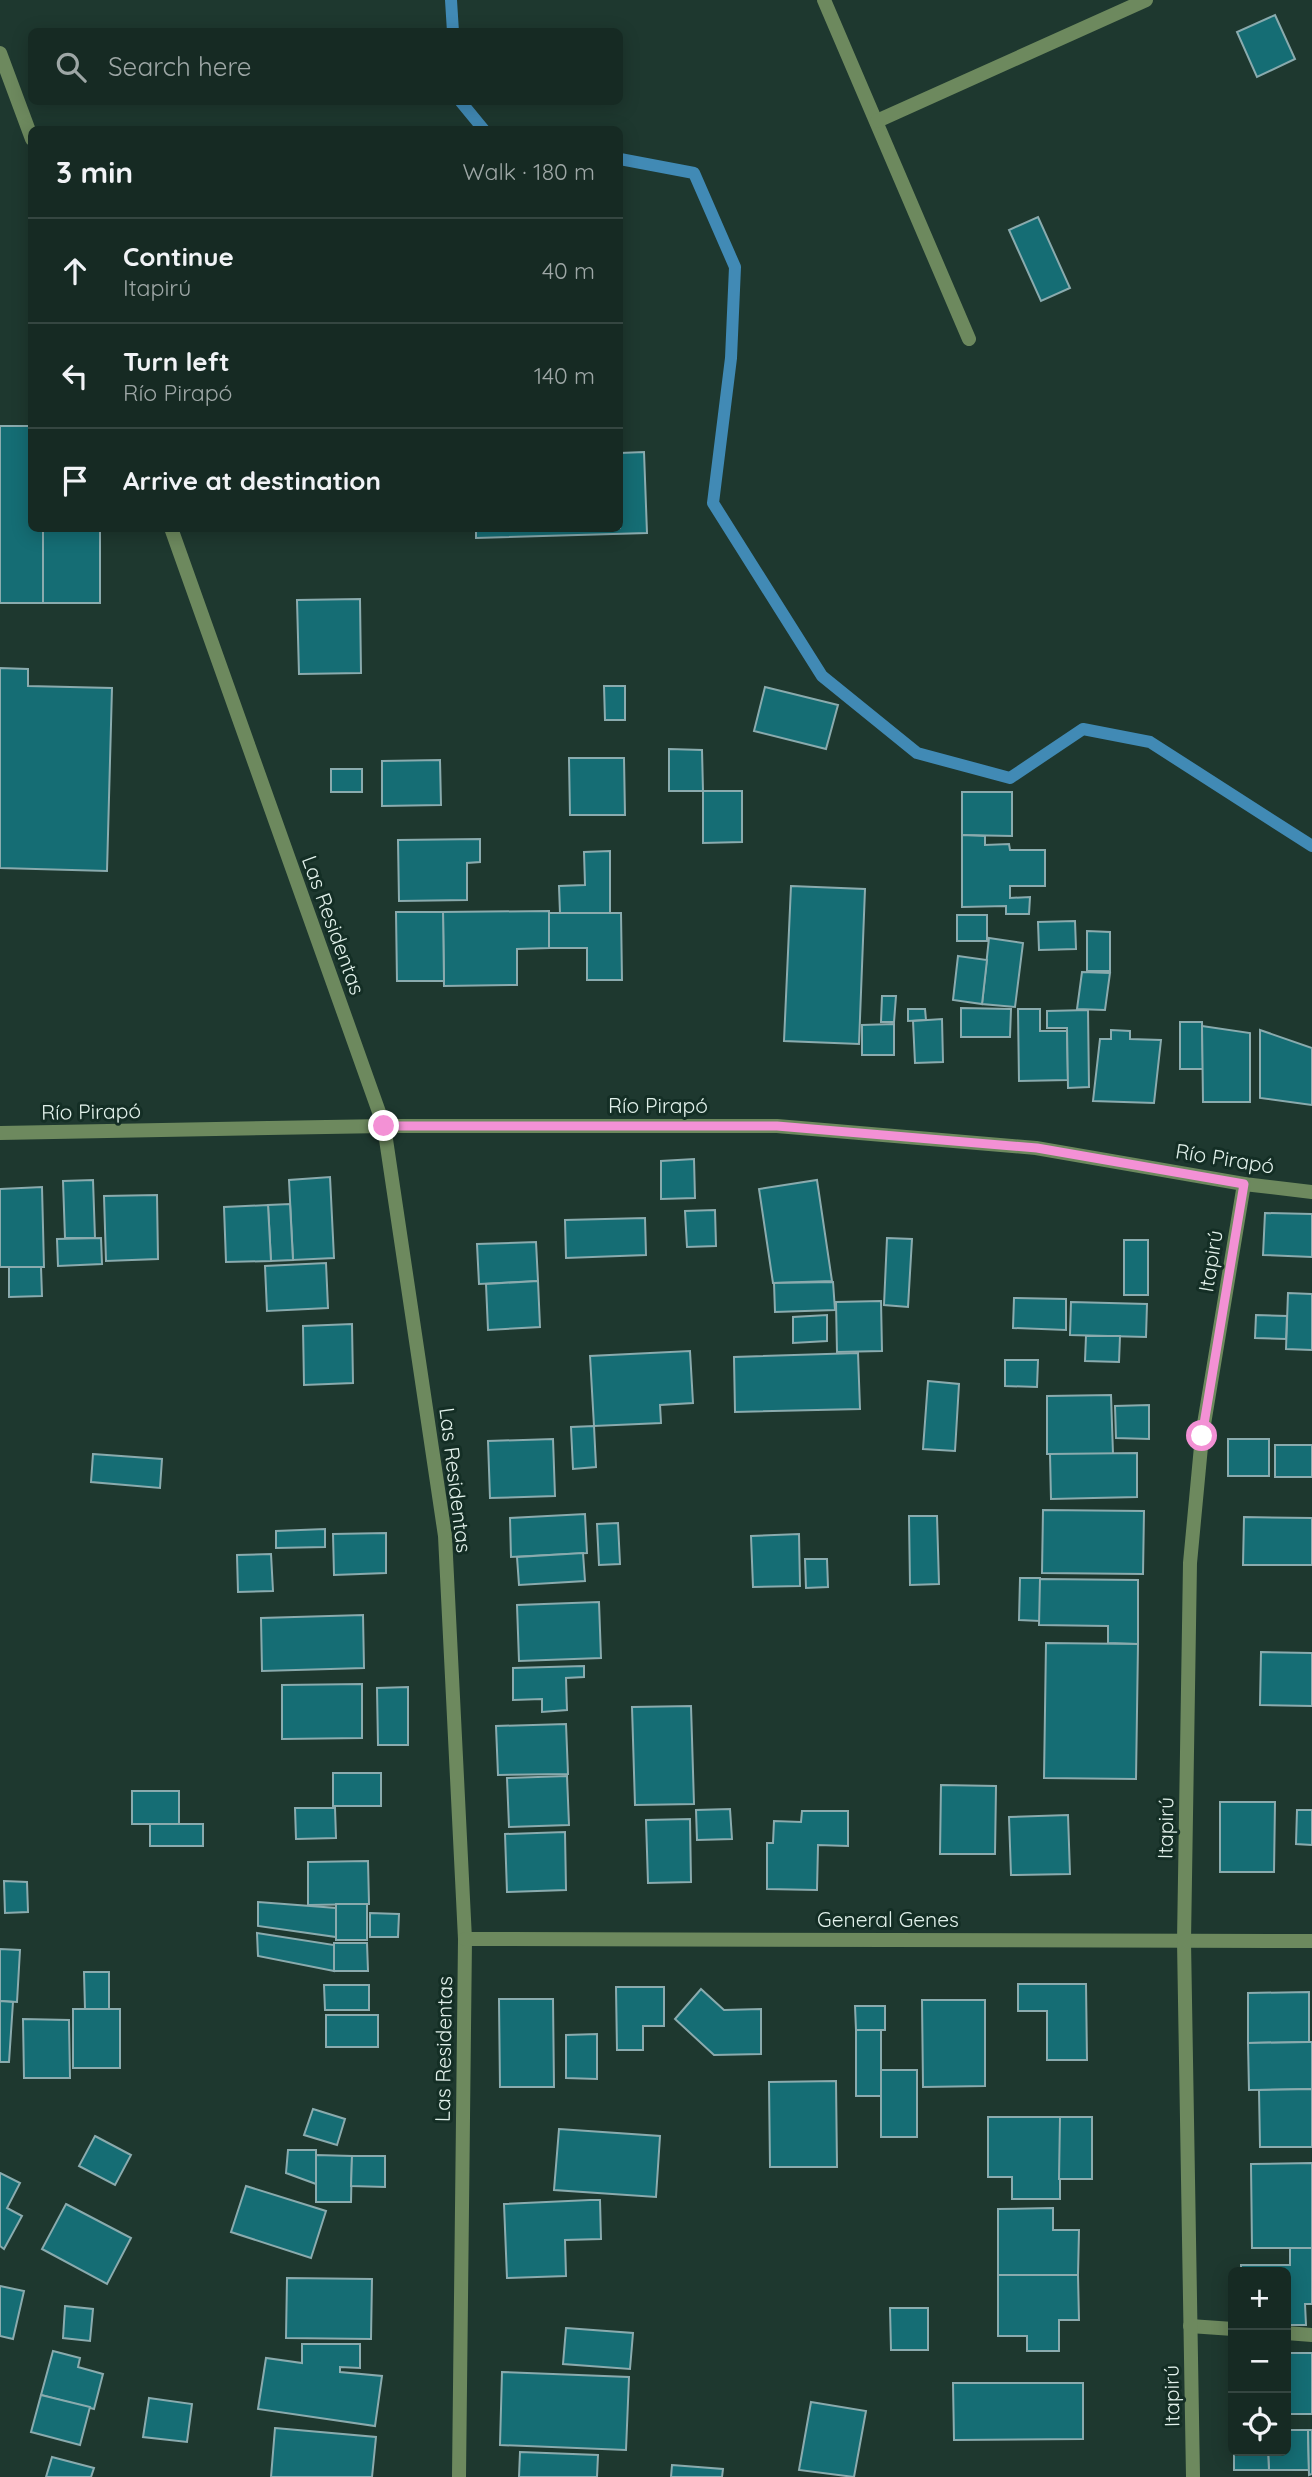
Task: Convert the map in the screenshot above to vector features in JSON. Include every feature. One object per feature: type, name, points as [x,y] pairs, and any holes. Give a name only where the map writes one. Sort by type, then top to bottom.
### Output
[{"type":"street","points":[[824,0],[969,339]]},
{"type":"street","points":[[877,121],[1146,0]]},
{"type":"street","points":[[0,53],[4,75],[28,130]]},
{"type":"street","name":"Las Residentas","points":[[172,532],[384,1126],[445,1536],[465,1939],[459,2477]]},
{"type":"street","name":"Río Pirapó","points":[[0,1133],[384,1126],[777,1126],[1037,1148],[1244,1184],[1312,1192]]},
{"type":"street","name":"Itapirú","points":[[1193,2477],[1184,1941],[1190,1563],[1202,1436],[1244,1184]]},
{"type":"street","name":"General Genes","points":[[465,1939],[1312,1941]]},
{"type":"street","points":[[1190,2326],[1228,2329]]},
{"type":"street","points":[[1291,2333],[1312,2335]]},
{"type":"building","points":[[1275,15],[1295,59],[1257,77],[1237,32]]},
{"type":"building","points":[[1038,217],[1070,288],[1041,301],[1009,230]]},
{"type":"building","points":[[0,426],[28,426],[28,532],[43,532],[43,603],[0,603]]},
{"type":"building","points":[[644,452],[647,533],[476,538],[476,532],[623,532],[623,453]]},
{"type":"building","points":[[43,532],[100,532],[100,603],[43,603]]},
{"type":"building","points":[[360,599],[361,673],[299,674],[297,600]]},
{"type":"building","points":[[0,668],[28,669],[28,686],[112,688],[107,871],[0,868]]},
{"type":"building","points":[[604,686],[625,686],[625,720],[605,720]]},
{"type":"building","points":[[765,687],[838,705],[826,749],[754,731]]},
{"type":"building","points":[[669,749],[702,750],[703,791],[669,791]]},
{"type":"building","points":[[569,758],[624,758],[625,815],[570,815]]},
{"type":"building","points":[[440,760],[441,805],[382,806],[382,761]]},
{"type":"building","points":[[331,769],[362,769],[362,792],[331,792]]},
{"type":"building","points":[[703,791],[742,791],[742,842],[703,843]]},
{"type":"building","points":[[962,792],[1012,792],[1012,836],[962,835]]},
{"type":"building","points":[[962,835],[985,836],[985,845],[1009,844],[1010,850],[1045,850],[1045,886],[1010,886],[1010,898],[1030,897],[1029,914],[1006,914],[1006,906],[962,907]]},
{"type":"building","points":[[480,839],[480,862],[467,863],[467,900],[399,901],[398,840]]},
{"type":"building","points":[[610,851],[610,913],[560,913],[559,886],[585,885],[584,852]]},
{"type":"building","points":[[791,886],[865,889],[859,1044],[784,1041]]},
{"type":"building","points":[[549,911],[549,948],[517,949],[517,985],[444,986],[443,912]]},
{"type":"building","points":[[396,912],[443,912],[444,981],[397,981]]},
{"type":"building","points":[[549,913],[621,913],[622,980],[587,980],[587,948],[549,948]]},
{"type":"building","points":[[957,915],[987,915],[987,941],[957,941]]},
{"type":"building","points":[[1075,921],[1076,949],[1039,950],[1038,922]]},
{"type":"building","points":[[1087,931],[1110,932],[1110,971],[1087,971]]},
{"type":"building","points":[[989,938],[1023,943],[1015,1007],[982,1004]]},
{"type":"building","points":[[958,956],[987,960],[982,1004],[953,1000]]},
{"type":"building","points":[[1082,972],[1110,973],[1105,1010],[1077,1009]]},
{"type":"building","points":[[882,996],[896,996],[894,1022],[881,1022]]},
{"type":"building","points":[[961,1008],[1011,1009],[1010,1037],[961,1037]]},
{"type":"building","points":[[908,1009],[925,1009],[926,1020],[908,1021]]},
{"type":"building","points":[[1018,1009],[1040,1009],[1040,1031],[1067,1031],[1068,1080],[1019,1081]]},
{"type":"building","points":[[1088,1010],[1089,1087],[1068,1088],[1067,1028],[1047,1028],[1047,1011]]},
{"type":"building","points":[[942,1019],[943,1062],[915,1063],[913,1021]]},
{"type":"building","points":[[1180,1022],[1202,1022],[1203,1069],[1180,1069]]},
{"type":"building","points":[[894,1024],[894,1055],[862,1055],[862,1025]]},
{"type":"building","points":[[1202,1026],[1250,1033],[1250,1102],[1203,1102]]},
{"type":"building","points":[[1111,1030],[1130,1031],[1130,1039],[1161,1040],[1154,1103],[1093,1101],[1100,1039],[1111,1039]]},
{"type":"building","points":[[1260,1030],[1312,1048],[1312,1105],[1260,1098]]},
{"type":"building","points":[[694,1159],[695,1198],[661,1199],[661,1161]]},
{"type":"building","points":[[330,1177],[334,1258],[293,1260],[289,1180]]},
{"type":"building","points":[[93,1180],[95,1238],[65,1238],[63,1181]]},
{"type":"building","points":[[817,1180],[832,1281],[773,1283],[759,1189]]},
{"type":"building","points":[[42,1187],[44,1267],[0,1267],[0,1189]]},
{"type":"building","points":[[157,1195],[158,1259],[106,1261],[104,1196]]},
{"type":"building","points":[[290,1204],[293,1260],[271,1261],[268,1205]]},
{"type":"building","points":[[268,1205],[271,1261],[226,1262],[224,1207]]},
{"type":"building","points":[[715,1210],[716,1246],[687,1247],[685,1211]]},
{"type":"building","points":[[1265,1213],[1312,1214],[1312,1257],[1263,1255]]},
{"type":"building","points":[[645,1218],[646,1255],[566,1258],[565,1220]]},
{"type":"building","points":[[101,1238],[102,1264],[58,1266],[57,1239]]},
{"type":"building","points":[[887,1238],[912,1239],[908,1307],[884,1305]]},
{"type":"building","points":[[1124,1240],[1148,1240],[1148,1295],[1124,1295]]},
{"type":"building","points":[[536,1242],[538,1281],[479,1284],[477,1244]]},
{"type":"building","points":[[326,1263],[328,1308],[267,1311],[265,1266]]},
{"type":"building","points":[[9,1267],[41,1267],[42,1296],[9,1297]]},
{"type":"building","points":[[538,1281],[540,1327],[488,1330],[486,1284]]},
{"type":"building","points":[[833,1282],[835,1310],[775,1312],[774,1283]]},
{"type":"building","points":[[1288,1293],[1312,1294],[1312,1350],[1286,1349]]},
{"type":"building","points":[[1014,1298],[1066,1299],[1066,1330],[1013,1328]]},
{"type":"building","points":[[881,1301],[882,1351],[837,1352],[836,1302]]},
{"type":"building","points":[[1071,1302],[1147,1304],[1146,1337],[1070,1335]]},
{"type":"building","points":[[827,1315],[827,1341],[793,1343],[793,1317]]},
{"type":"building","points":[[1256,1315],[1287,1316],[1286,1339],[1255,1338]]},
{"type":"building","points":[[352,1324],[353,1383],[304,1385],[303,1326]]},
{"type":"building","points":[[1086,1336],[1120,1336],[1119,1362],[1085,1361]]},
{"type":"building","points":[[690,1351],[693,1403],[660,1405],[661,1423],[594,1426],[590,1356]]},
{"type":"building","points":[[858,1353],[860,1409],[735,1412],[734,1357]]},
{"type":"building","points":[[1005,1360],[1038,1360],[1037,1387],[1005,1386]]},
{"type":"building","points":[[928,1381],[959,1384],[955,1451],[923,1449]]},
{"type":"building","points":[[1111,1395],[1113,1454],[1047,1454],[1047,1396]]},
{"type":"building","points":[[1149,1405],[1149,1439],[1116,1438],[1115,1406]]},
{"type":"building","points":[[594,1426],[596,1467],[573,1469],[571,1427]]},
{"type":"building","points":[[553,1439],[555,1496],[490,1498],[488,1441]]},
{"type":"building","points":[[1228,1439],[1269,1439],[1269,1476],[1228,1476]]},
{"type":"building","points":[[1275,1445],[1312,1445],[1312,1477],[1275,1477]]},
{"type":"building","points":[[1137,1453],[1137,1497],[1051,1499],[1050,1454]]},
{"type":"building","points":[[93,1454],[162,1459],[160,1488],[91,1482]]},
{"type":"building","points":[[1043,1510],[1144,1511],[1143,1574],[1042,1573]]},
{"type":"building","points":[[585,1514],[587,1553],[511,1557],[510,1518]]},
{"type":"building","points":[[909,1516],[937,1516],[939,1584],[910,1585]]},
{"type":"building","points":[[1244,1517],[1312,1518],[1312,1565],[1243,1565]]},
{"type":"building","points":[[618,1523],[620,1564],[599,1565],[597,1524]]},
{"type":"building","points":[[325,1529],[325,1547],[276,1548],[276,1531]]},
{"type":"building","points":[[386,1533],[386,1573],[334,1575],[333,1534]]},
{"type":"building","points":[[799,1534],[800,1586],[753,1587],[751,1536]]},
{"type":"building","points":[[583,1553],[585,1581],[519,1585],[517,1557]]},
{"type":"building","points":[[271,1554],[273,1591],[238,1592],[237,1555]]},
{"type":"building","points":[[805,1559],[827,1559],[828,1587],[806,1588]]},
{"type":"building","points":[[1020,1578],[1040,1578],[1040,1621],[1019,1620]]},
{"type":"building","points":[[1040,1579],[1138,1580],[1138,1644],[1108,1643],[1108,1626],[1039,1625]]},
{"type":"building","points":[[599,1602],[601,1658],[519,1661],[517,1605]]},
{"type":"building","points":[[363,1615],[364,1668],[262,1671],[261,1618]]},
{"type":"building","points":[[1046,1643],[1138,1644],[1136,1779],[1044,1778]]},
{"type":"building","points":[[1261,1652],[1312,1653],[1312,1706],[1260,1705]]},
{"type":"building","points":[[584,1666],[584,1677],[566,1678],[567,1710],[542,1712],[542,1699],[513,1700],[513,1668]]},
{"type":"building","points":[[362,1684],[362,1738],[282,1739],[282,1685]]},
{"type":"building","points":[[408,1687],[408,1745],[378,1745],[377,1688]]},
{"type":"building","points":[[691,1706],[694,1804],[635,1805],[632,1707]]},
{"type":"building","points":[[566,1724],[568,1774],[498,1775],[496,1726]]},
{"type":"building","points":[[333,1773],[381,1773],[381,1806],[333,1806]]},
{"type":"building","points":[[567,1776],[569,1825],[509,1827],[507,1778]]},
{"type":"building","points":[[941,1785],[996,1786],[995,1854],[940,1854]]},
{"type":"building","points":[[132,1791],[179,1791],[179,1824],[132,1824]]},
{"type":"building","points":[[1220,1802],[1275,1802],[1274,1872],[1220,1872]]},
{"type":"building","points":[[295,1808],[335,1808],[336,1838],[296,1839]]},
{"type":"building","points":[[730,1809],[732,1839],[697,1840],[696,1810]]},
{"type":"building","points":[[1297,1810],[1312,1810],[1312,1845],[1296,1844]]},
{"type":"building","points":[[802,1811],[848,1811],[848,1846],[818,1845],[817,1890],[767,1889],[767,1843],[773,1843],[774,1821],[801,1822]]},
{"type":"building","points":[[1068,1815],[1070,1874],[1011,1875],[1009,1817]]},
{"type":"building","points":[[690,1819],[691,1882],[648,1883],[646,1820]]},
{"type":"building","points":[[150,1824],[203,1824],[203,1846],[150,1846]]},
{"type":"building","points":[[565,1832],[566,1890],[507,1892],[505,1834]]},
{"type":"building","points":[[368,1861],[369,1904],[308,1905],[308,1862]]},
{"type":"building","points":[[4,1881],[27,1882],[28,1912],[5,1913]]},
{"type":"building","points":[[258,1902],[336,1908],[336,1937],[258,1926]]},
{"type":"building","points":[[336,1904],[367,1904],[367,1940],[336,1940]]},
{"type":"building","points":[[370,1913],[399,1914],[398,1937],[370,1937]]},
{"type":"building","points":[[257,1933],[334,1945],[334,1971],[258,1956]]},
{"type":"building","points":[[334,1943],[367,1943],[368,1971],[334,1971]]},
{"type":"building","points":[[0,1949],[20,1950],[17,2002],[0,2001]]},
{"type":"building","points":[[84,1972],[109,1972],[109,2009],[85,2009]]},
{"type":"building","points":[[1018,1984],[1086,1984],[1087,2060],[1047,2060],[1047,2011],[1018,2011]]},
{"type":"building","points":[[324,1985],[369,1985],[369,2010],[325,2010]]},
{"type":"building","points":[[616,1987],[664,1987],[664,2026],[643,2026],[643,2050],[617,2050]]},
{"type":"building","points":[[701,1989],[724,2010],[761,2009],[761,2054],[714,2055],[675,2019]]},
{"type":"building","points":[[1309,1992],[1309,2042],[1248,2043],[1248,1993]]},
{"type":"building","points":[[499,1999],[553,1999],[554,2087],[500,2087]]},
{"type":"building","points":[[922,2000],[985,2000],[985,2086],[923,2087]]},
{"type":"building","points":[[0,2001],[13,2002],[9,2062],[0,2062]]},
{"type":"building","points":[[855,2006],[885,2006],[885,2030],[856,2030]]},
{"type":"building","points":[[73,2009],[120,2009],[120,2068],[73,2068]]},
{"type":"building","points":[[326,2015],[378,2015],[378,2047],[326,2047]]},
{"type":"building","points":[[23,2019],[69,2020],[70,2078],[24,2078]]},
{"type":"building","points":[[856,2030],[881,2030],[881,2096],[856,2096]]},
{"type":"building","points":[[597,2034],[597,2079],[566,2078],[566,2035]]},
{"type":"building","points":[[1312,2042],[1312,2089],[1249,2090],[1248,2043]]},
{"type":"building","points":[[881,2070],[917,2070],[917,2137],[881,2137]]},
{"type":"building","points":[[836,2081],[837,2167],[770,2167],[769,2082]]},
{"type":"building","points":[[1312,2089],[1312,2147],[1260,2147],[1259,2090]]},
{"type":"building","points":[[313,2109],[345,2119],[337,2145],[304,2135]]},
{"type":"building","points":[[988,2117],[1060,2117],[1060,2199],[1012,2199],[1012,2177],[988,2177]]},
{"type":"building","points":[[1060,2117],[1092,2117],[1092,2179],[1059,2179]]},
{"type":"building","points":[[559,2129],[660,2136],[656,2197],[554,2190]]},
{"type":"building","points":[[95,2136],[131,2155],[115,2185],[79,2166]]},
{"type":"building","points":[[288,2150],[316,2150],[316,2184],[286,2173]]},
{"type":"building","points":[[316,2155],[352,2156],[351,2202],[316,2202]]},
{"type":"building","points":[[352,2156],[385,2156],[385,2187],[351,2186]]},
{"type":"building","points":[[1312,2163],[1312,2248],[1252,2248],[1251,2164]]},
{"type":"building","points":[[0,2173],[20,2183],[7,2208],[22,2216],[4,2249],[0,2246]]},
{"type":"building","points":[[246,2186],[326,2211],[311,2258],[231,2232]]},
{"type":"building","points":[[600,2200],[601,2239],[565,2240],[566,2276],[507,2278],[504,2204]]},
{"type":"building","points":[[66,2204],[131,2238],[107,2284],[42,2249]]},
{"type":"building","points":[[1053,2208],[1053,2230],[1079,2230],[1078,2275],[998,2275],[998,2209]]},
{"type":"building","points":[[1290,2248],[1312,2248],[1312,2304],[1305,2304],[1306,2325],[1291,2325],[1291,2267],[1241,2267],[1290,2265]]},
{"type":"building","points":[[998,2275],[1078,2275],[1079,2320],[1059,2320],[1059,2351],[1027,2351],[1027,2336],[998,2336]]},
{"type":"building","points":[[287,2278],[372,2279],[371,2339],[286,2338]]},
{"type":"building","points":[[0,2286],[24,2291],[13,2339],[0,2336]]},
{"type":"building","points":[[65,2306],[93,2309],[90,2341],[63,2338]]},
{"type":"building","points":[[890,2308],[928,2308],[928,2350],[891,2350]]},
{"type":"building","points":[[566,2328],[633,2333],[630,2369],[563,2364]]},
{"type":"building","points":[[302,2344],[360,2344],[360,2368],[340,2367],[340,2372],[382,2376],[375,2426],[258,2409],[266,2358],[302,2363]]},
{"type":"building","points":[[53,2351],[80,2358],[78,2367],[103,2374],[94,2409],[41,2395]]},
{"type":"building","points":[[1291,2353],[1312,2353],[1312,2414],[1291,2414]]},
{"type":"building","points":[[502,2372],[629,2377],[626,2450],[500,2445]]},
{"type":"building","points":[[953,2383],[1083,2383],[1083,2439],[954,2440]]},
{"type":"building","points":[[41,2395],[90,2407],[80,2445],[31,2432]]},
{"type":"building","points":[[149,2398],[192,2404],[187,2442],[143,2437]]},
{"type":"building","points":[[811,2402],[866,2411],[854,2477],[799,2470]]},
{"type":"building","points":[[275,2428],[376,2437],[372,2477],[271,2477]]},
{"type":"building","points":[[1291,2430],[1308,2430],[1309,2470],[1269,2470],[1268,2456],[1291,2456]]},
{"type":"building","points":[[1308,2430],[1312,2430],[1312,2474],[1309,2475]]},
{"type":"building","points":[[520,2452],[598,2455],[597,2477],[519,2477]]},
{"type":"building","points":[[1234,2456],[1268,2456],[1269,2470],[1234,2470]]},
{"type":"building","points":[[52,2457],[94,2468],[91,2477],[46,2477]]},
{"type":"building","points":[[672,2465],[723,2469],[722,2477],[671,2477]]},
{"type":"waterway","points":[[451,0],[453,28]]},
{"type":"waterway","points":[[463,105],[481,126]]},
{"type":"waterway","points":[[623,160],[694,173],[735,267],[731,358],[713,503],[822,676],[917,753],[1010,778],[1083,729],[1150,742],[1312,846]]},
{"type":"route","points":[[384,1126],[777,1126],[1037,1148],[1244,1184],[1202,1436]]}]
